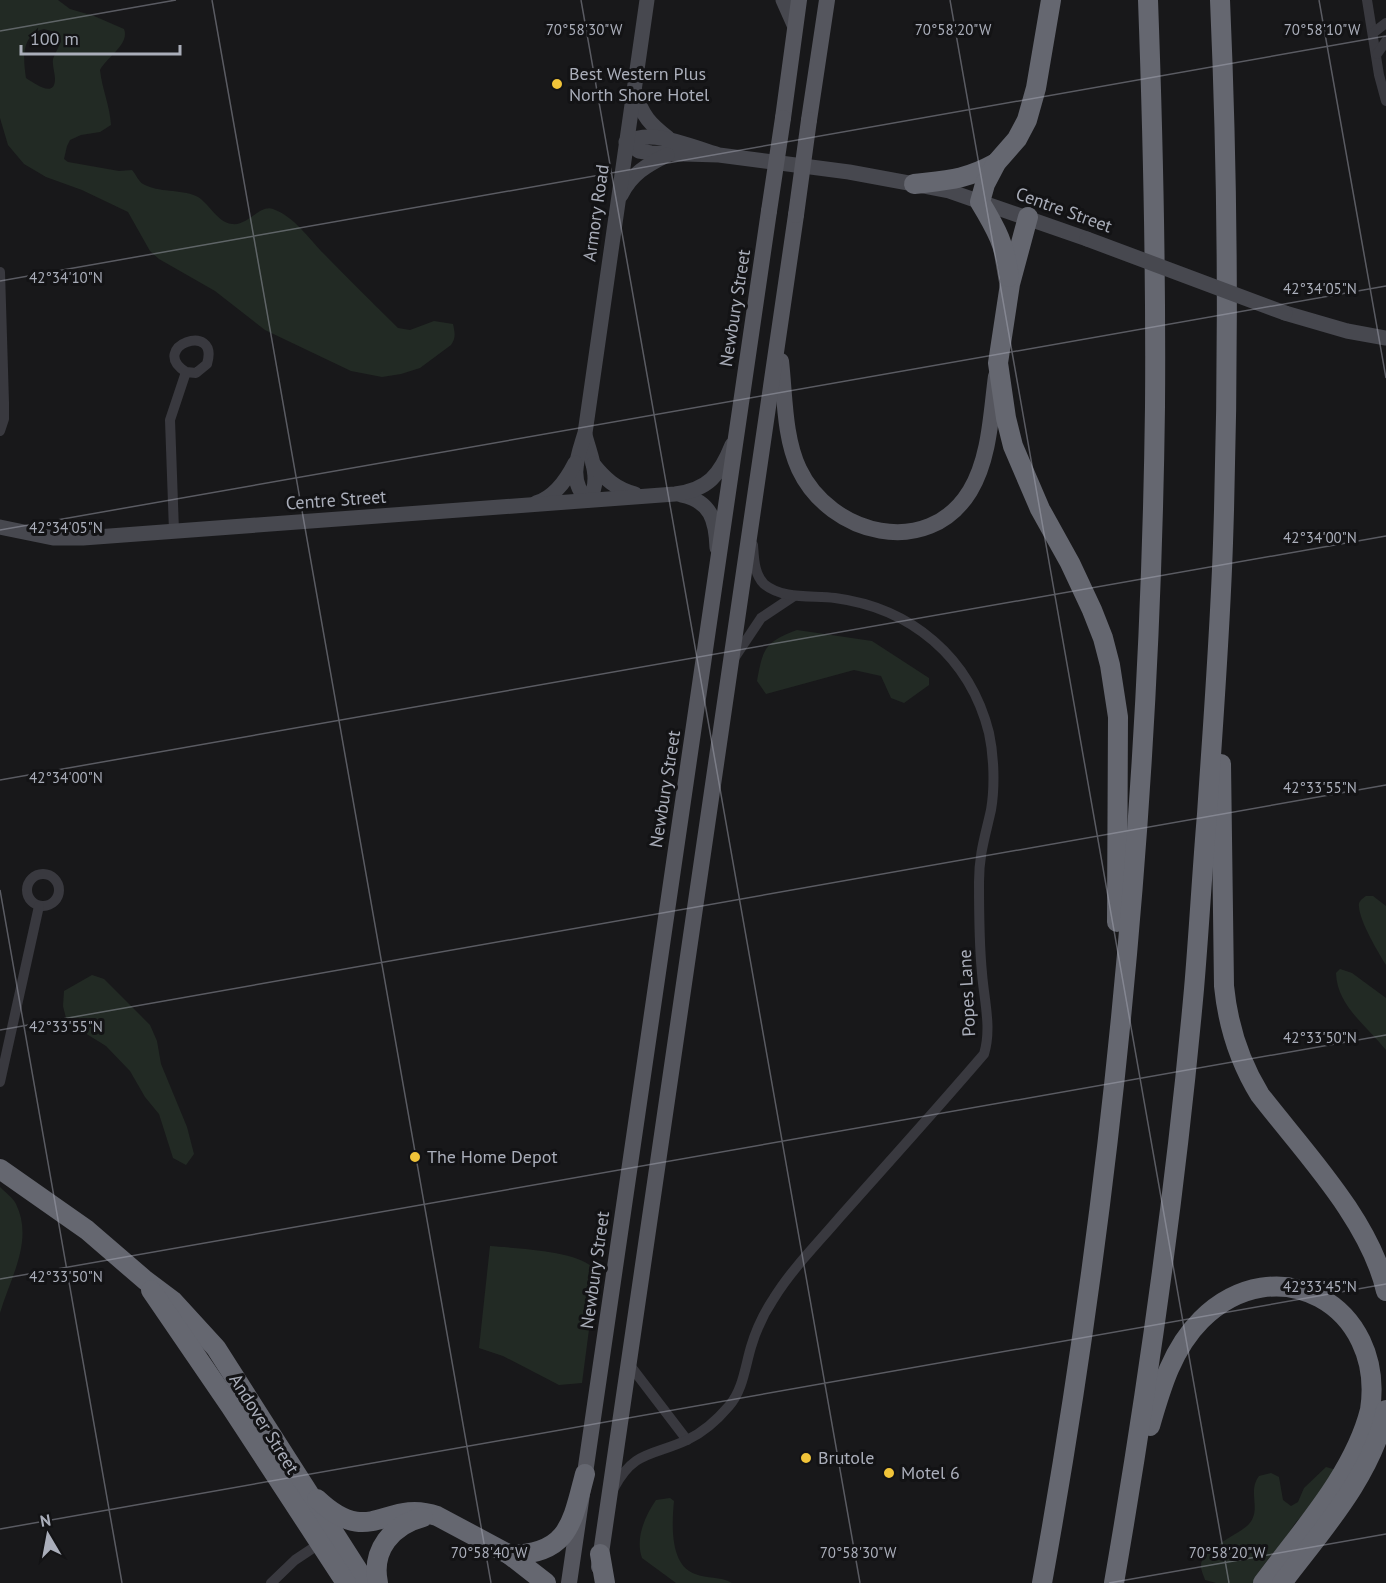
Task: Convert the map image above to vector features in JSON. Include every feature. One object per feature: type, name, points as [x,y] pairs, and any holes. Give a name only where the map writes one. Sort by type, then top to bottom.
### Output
[{"type":"highway","points":[[1010,284],[1006,254],[999,233],[980,202],[985,184],[996,163],[1017,139],[1031,111],[1051,0]]},
{"type":"highway","points":[[1042,1583],[1078,1366],[1118,1045],[1141,774],[1155,408],[1153,147],[1148,0]]},
{"type":"highway","points":[[1114,1583],[1151,1353],[1185,1074],[1194,987],[1216,687],[1223,545],[1227,224],[1220,0]]},
{"type":"highway","points":[[914,184],[961,179],[996,163]]},
{"type":"highway","points":[[1028,217],[1010,284],[998,363],[1006,418],[1013,446],[1036,501],[1070,563],[1092,610],[1103,638],[1114,687],[1118,717],[1118,1045]]},
{"type":"highway","points":[[1216,687],[1223,829],[1224,986],[1226,1011],[1232,1034],[1248,1075],[1260,1095],[1354,1217],[1377,1262],[1386,1291]]},
{"type":"highway","name":"Andover Street","points":[[0,1168],[87,1230],[173,1301],[216,1348],[300,1483],[366,1583]]},
{"type":"highway","name":"Andover Street","points":[[145,1280],[343,1579]]},
{"type":"highway","points":[[1125,1518],[1169,1368],[1184,1341],[1202,1319],[1239,1294],[1268,1286],[1296,1287],[1323,1297],[1350,1318],[1368,1351],[1372,1370],[1371,1407],[1350,1462],[1263,1583]]},
{"type":"highway","points":[[1282,1583],[1354,1486],[1375,1444],[1386,1410]]},
{"type":"highway","points":[[510,1555],[537,1553],[557,1543],[573,1516],[585,1474]]},
{"type":"highway","points":[[300,1483],[331,1511],[351,1521],[372,1522],[416,1511],[437,1516],[510,1555],[546,1583]]},
{"type":"highway","points":[[378,1583],[375,1571],[377,1559],[381,1548],[390,1537],[411,1521],[422,1517],[437,1516]]},
{"type":"highway","points":[[600,1554],[605,1583]]},
{"type":"main road","name":"Armory Road","points":[[585,432],[595,477],[592,495],[588,501],[581,495],[575,463],[585,432],[647,0]]},
{"type":"main road","points":[[783,0],[795,27]]},
{"type":"main road","name":"Newbury Street","points":[[569,1583],[799,0]]},
{"type":"main road","points":[[596,1583],[827,2]]},
{"type":"main road","points":[[634,86],[642,114],[652,126],[668,138]]},
{"type":"main road","name":"Centre Street","points":[[626,142],[642,136],[668,138],[719,155]]},
{"type":"main road","name":"Centre Street","points":[[626,142],[639,151],[668,155],[696,153],[719,155],[849,172],[949,191],[1028,217],[1285,313],[1347,331],[1386,338]]},
{"type":"main road","points":[[618,200],[626,184],[635,174],[668,155]]},
{"type":"main road","points":[[778,338],[787,419],[792,448],[799,469],[820,500],[849,522],[875,531],[903,532],[933,524],[948,516],[969,492],[977,477],[983,457],[998,363]]},
{"type":"main road","name":"Centre Street","points":[[0,527],[53,538],[83,538],[693,492],[711,480],[719,471],[737,434]]},
{"type":"main road","points":[[528,505],[542,501],[552,494],[569,476],[575,463]]},
{"type":"main road","points":[[593,464],[611,484],[622,491],[650,496]]},
{"type":"main road","name":"Centre Street","points":[[675,494],[699,501],[711,514],[717,540],[717,570]]},
{"type":"street","points":[[1367,0],[1386,101]]},
{"type":"street","points":[[1373,33],[1386,23]]},
{"type":"street","points":[[1377,54],[1386,41]]},
{"type":"street","points":[[0,272],[4,403],[4,419],[0,431]]},
{"type":"street","points":[[174,531],[170,420],[186,372]]},
{"type":"street","name":"Popes Lane","points":[[608,1502],[620,1477],[636,1460],[687,1440],[719,1416],[736,1397],[757,1330],[773,1299],[789,1277],[984,1054],[988,1037],[982,972],[979,881],[980,852],[991,809],[992,764],[989,733],[968,682],[954,661],[939,645],[925,633],[893,614],[855,602],[833,598],[794,596],[765,584],[758,575],[750,531]]},
{"type":"street","points":[[731,664],[761,618],[794,596]]},
{"type":"street","points":[[0,1082],[39,906]]},
{"type":"street","points":[[629,1364],[687,1440]]},
{"type":"street","points":[[271,1583],[294,1560],[319,1544]]},
{"type":"shaded area","points":[[0,0],[58,0],[70,9],[124,29],[124,40],[100,70],[111,125],[100,132],[81,135],[70,140],[64,159],[68,162],[119,171],[132,170],[141,183],[149,187],[196,196],[221,220],[232,224],[243,222],[268,208],[273,209],[288,217],[301,228],[398,328],[410,330],[434,321],[453,324],[455,335],[453,342],[420,368],[382,377],[351,371],[265,330],[215,291],[159,259],[150,251],[128,212],[82,190],[46,177],[24,164],[8,145],[0,118]],"holes":[[[44,29],[55,32],[61,41],[53,59],[54,85],[48,89],[26,78],[24,55],[27,42],[36,32]]]},
{"type":"shaded area","points":[[797,630],[872,641],[929,678],[929,685],[904,703],[891,698],[881,676],[854,670],[766,694],[757,681],[764,654],[778,638]]},
{"type":"shaded area","points":[[1366,896],[1373,896],[1386,906],[1386,965],[1360,913],[1359,903]]},
{"type":"shaded area","points":[[1340,969],[1352,973],[1386,998],[1386,1050],[1347,1006],[1338,985],[1336,973]]},
{"type":"shaded area","points":[[92,975],[104,979],[150,1025],[157,1041],[161,1064],[187,1127],[194,1154],[186,1165],[173,1158],[159,1114],[145,1097],[130,1071],[106,1046],[77,1028],[66,1018],[63,1006],[64,991]]},
{"type":"shaded area","points":[[0,1187],[16,1204],[21,1218],[22,1232],[18,1259],[0,1313]]},
{"type":"shaded area","points":[[490,1246],[559,1254],[573,1257],[592,1267],[596,1276],[582,1383],[559,1385],[503,1356],[479,1348]]},
{"type":"shaded area","points":[[1326,1467],[1333,1469],[1334,1472],[1322,1494],[1296,1522],[1258,1573],[1258,1583],[1216,1583],[1205,1580],[1201,1566],[1202,1560],[1213,1548],[1244,1528],[1253,1518],[1254,1488],[1259,1476],[1271,1473],[1279,1477],[1283,1500],[1291,1506],[1298,1502],[1304,1488]]},
{"type":"shaded area","points":[[670,1498],[674,1501],[674,1542],[680,1562],[695,1574],[732,1583],[676,1583],[642,1558],[640,1535],[648,1513],[656,1500]]},
{"type":"place","name":"Best Western Plus North Shore Hotel","points":[[557,84]]},
{"type":"place","name":"The Home Depot","points":[[415,1157]]},
{"type":"place","name":"Brutole","points":[[806,1458]]},
{"type":"place","name":"Motel 6","points":[[889,1473]]}]
